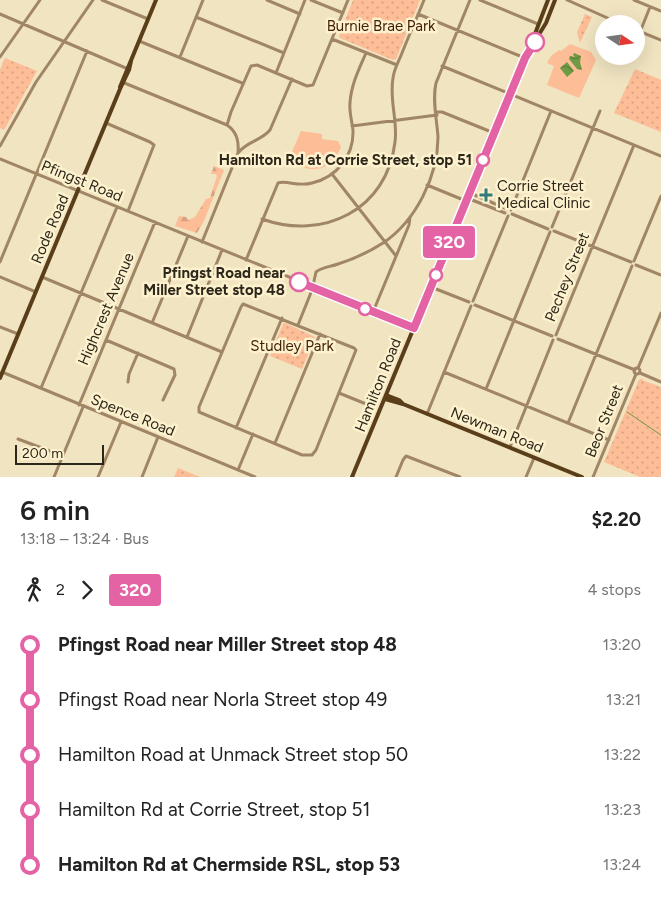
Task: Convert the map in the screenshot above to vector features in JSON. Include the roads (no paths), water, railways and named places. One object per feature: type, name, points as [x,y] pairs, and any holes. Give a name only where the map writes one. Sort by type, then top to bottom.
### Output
[{"type":"main road","name":"Rode Road","points":[[0,378],[156,0]]},
{"type":"main road","name":"Hamilton Road","points":[[528,52],[548,0]]},
{"type":"main road","name":"Hamilton Road","points":[[352,477],[525,58],[546,23],[555,0]]},
{"type":"main road","name":"Newman Road","points":[[386,397],[399,400],[403,404],[582,477]]},
{"type":"street","points":[[0,57],[40,0]]},
{"type":"street","points":[[0,146],[36,82],[93,0]]},
{"type":"street","points":[[102,0],[148,19]]},
{"type":"street","points":[[180,57],[203,0]]},
{"type":"street","points":[[267,0],[300,14]]},
{"type":"street","points":[[276,73],[305,0]]},
{"type":"street","points":[[312,0],[343,13]]},
{"type":"street","points":[[227,125],[242,83],[248,69],[252,65],[257,65],[311,86],[314,83],[348,0]]},
{"type":"street","points":[[262,220],[285,226],[316,226],[344,217],[358,208],[374,192],[389,168],[395,143],[391,89],[393,76],[424,0]]},
{"type":"street","points":[[298,325],[315,275],[319,270],[356,258],[385,242],[410,216],[427,185],[433,171],[438,144],[434,91],[442,66],[470,0]]},
{"type":"street","points":[[480,0],[538,24]]},
{"type":"street","points":[[567,0],[601,15]]},
{"type":"street","points":[[634,0],[661,11]]},
{"type":"street","points":[[645,17],[650,7]]},
{"type":"street","points":[[0,14],[128,69]]},
{"type":"street","points":[[418,14],[525,58]]},
{"type":"street","points":[[196,17],[284,53]]},
{"type":"street","points":[[645,34],[661,40]]},
{"type":"street","points":[[332,39],[397,65]]},
{"type":"street","points":[[140,41],[242,83]]},
{"type":"street","points":[[0,262],[87,51]]},
{"type":"street","points":[[246,260],[279,182],[302,185],[312,183],[332,174],[347,157],[352,143],[350,104],[352,87],[366,53]]},
{"type":"street","points":[[442,66],[661,156]]},
{"type":"street","points":[[202,242],[238,153],[247,144],[264,136],[270,130],[292,80]]},
{"type":"street","points":[[123,82],[227,125],[237,137],[238,153]]},
{"type":"street","points":[[427,414],[552,111]]},
{"type":"street","points":[[486,389],[600,111]]},
{"type":"street","points":[[352,126],[442,112],[494,133]]},
{"type":"street","points":[[106,123],[154,145],[128,211]]},
{"type":"street","name":"Pechey Street","points":[[510,448],[634,145]]},
{"type":"street","name":"Pfingst Road","points":[[0,159],[128,211],[157,225],[169,228],[414,328]]},
{"type":"street","points":[[332,174],[396,256]]},
{"type":"street","points":[[427,185],[467,200],[509,212]]},
{"type":"street","points":[[470,193],[509,212],[661,275]]},
{"type":"street","points":[[568,423],[661,196]]},
{"type":"street","points":[[41,389],[117,207]]},
{"type":"street","points":[[373,312],[410,224],[410,216]]},
{"type":"street","name":"Highcrest Avenue","points":[[79,405],[155,223]]},
{"type":"street","points":[[152,323],[188,236]]},
{"type":"street","points":[[187,337],[222,250]]},
{"type":"street","points":[[0,277],[36,292]]},
{"type":"street","points":[[42,277],[222,352]]},
{"type":"street","points":[[431,287],[661,382]]},
{"type":"street","points":[[243,304],[282,318],[356,350],[316,450],[310,455],[302,455],[198,411],[240,307],[243,304]]},
{"type":"street","name":"Beor Street","points":[[593,477],[661,313]]},
{"type":"street","points":[[236,428],[282,318]]},
{"type":"street","points":[[0,327],[18,334]]},
{"type":"street","points":[[275,443],[320,334]]},
{"type":"street","points":[[106,340],[176,369],[166,395],[162,400]]},
{"type":"street","points":[[128,382],[129,374],[138,353]]},
{"type":"street","name":"Spence Road","points":[[2,372],[254,477]]},
{"type":"street","points":[[444,372],[609,440]]},
{"type":"street","points":[[340,393],[371,406]]},
{"type":"street","points":[[54,477],[83,406]]},
{"type":"street","points":[[98,477],[120,422]]},
{"type":"street","points":[[238,470],[253,434]]},
{"type":"street","points":[[142,477],[158,437]]},
{"type":"street","points":[[18,439],[63,456]]},
{"type":"street","points":[[396,477],[406,456],[460,477]]},
{"type":"street","points":[[526,477],[534,458]]},
{"type":"water","points":[[574,53],[581,56],[582,70],[577,69],[569,59],[570,56],[575,57]]},
{"type":"water","points":[[567,62],[574,71],[567,77],[560,68]]},
{"type":"waterway","points":[[627,412],[661,435]]},
{"type":"place","name":"Hamilton Rd at Corrie Street, stop 51","points":[[483,160]]},
{"type":"place","name":"Corrie Street Medical Clinic","points":[[486,195]]},
{"type":"place","name":"Pfingst Road near Miller Street stop 48","points":[[299,282]]},
{"type":"park label","name":"Burnie Brae Park","points":[[381,26]]},
{"type":"park label","name":"Studley Park","points":[[292,346]]}]
